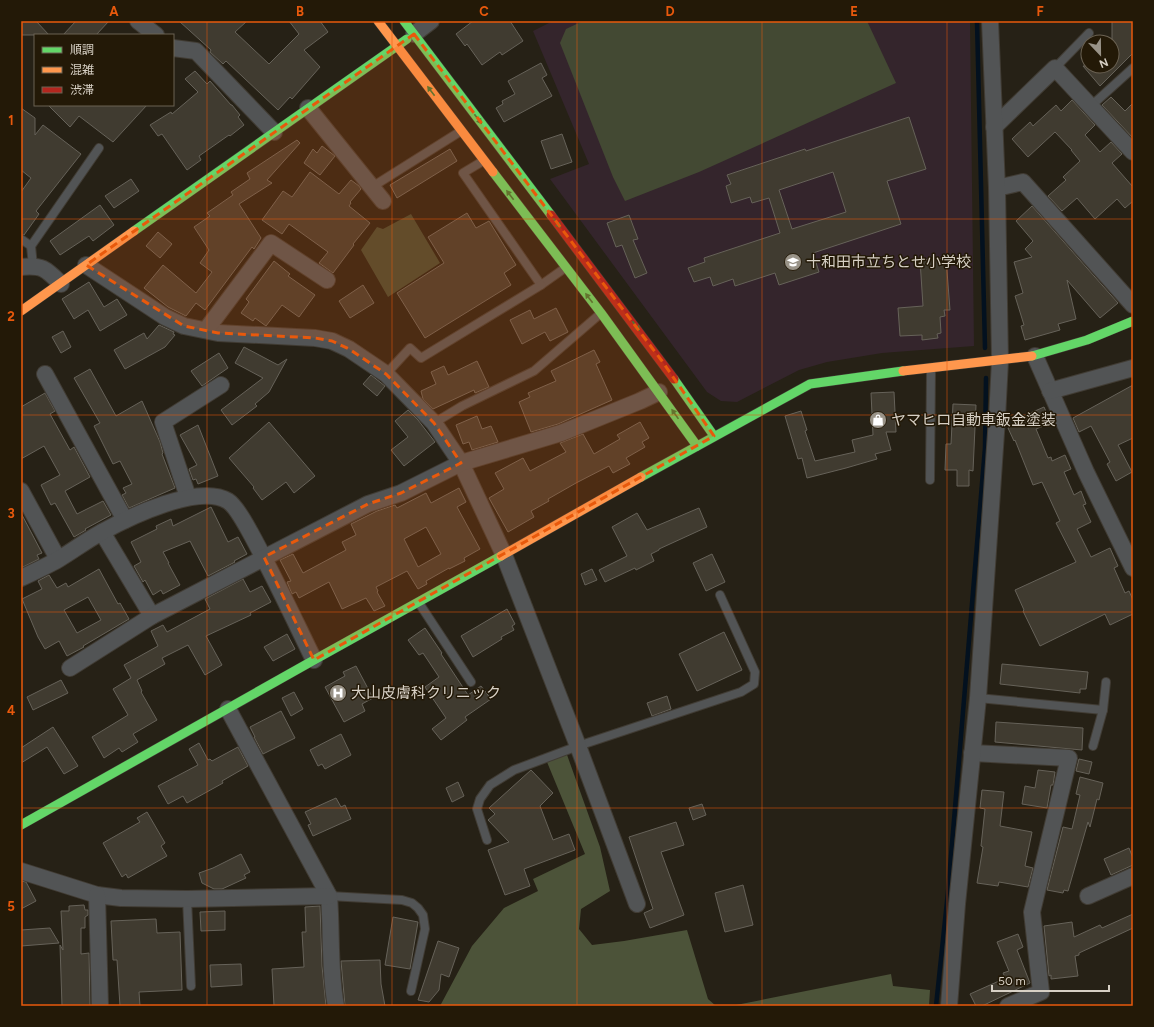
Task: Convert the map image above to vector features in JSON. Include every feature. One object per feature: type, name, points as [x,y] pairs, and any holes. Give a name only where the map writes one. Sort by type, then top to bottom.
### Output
[{"type":"street","points":[[138,21],[155,34]]},
{"type":"street","points":[[378,21],[601,313],[697,446]]},
{"type":"street","points":[[404,21],[662,361],[714,436]]},
{"type":"street","points":[[21,311],[431,21]]},
{"type":"street","points":[[949,1006],[978,698],[1000,361],[997,188],[990,21]]},
{"type":"street","points":[[174,48],[196,51],[274,132]]},
{"type":"street","points":[[994,127],[1055,68],[1132,148]]},
{"type":"street","points":[[308,108],[383,201]]},
{"type":"street","points":[[997,188],[1023,182],[1133,305]]},
{"type":"street","points":[[206,330],[271,243],[327,280]]},
{"type":"street","points":[[86,265],[165,318],[184,326],[218,333],[315,338],[332,341],[349,349],[386,374],[434,423],[461,463],[504,555],[637,904]]},
{"type":"street","points":[[27,266],[46,269],[61,284]]},
{"type":"street","points":[[21,825],[314,660],[419,603],[714,436],[810,384],[1035,356],[1087,340],[1133,321]]},
{"type":"street","points":[[1035,356],[1086,472],[1133,568]]},
{"type":"street","points":[[1050,392],[1133,368]]},
{"type":"street","points":[[45,374],[125,520]]},
{"type":"street","points":[[188,497],[163,422],[221,385]]},
{"type":"street","points":[[70,668],[152,616],[368,504],[401,493],[461,463],[561,433],[659,392]]},
{"type":"street","points":[[21,491],[58,559]]},
{"type":"street","points":[[21,578],[58,559],[102,532],[154,507],[188,497],[218,496],[229,501],[242,518],[264,557],[314,660]]},
{"type":"street","points":[[102,532],[152,616]]},
{"type":"street","points":[[228,709],[329,896],[332,987],[336,1006]]},
{"type":"street","points":[[972,753],[1069,758],[1032,912],[1041,992],[1008,1006]]},
{"type":"street","points":[[21,871],[98,895],[121,898],[187,899],[329,896]]},
{"type":"street","points":[[1088,896],[1133,876]]},
{"type":"street","points":[[98,895],[100,1006]]},
{"type":"lane","points":[[1055,68],[1089,32]]},
{"type":"lane","points":[[1091,106],[1133,68]]},
{"type":"lane","points":[[372,187],[461,131]]},
{"type":"lane","points":[[27,266],[31,246],[99,148]]},
{"type":"lane","points":[[484,161],[463,173],[541,286]]},
{"type":"lane","points":[[21,239],[31,246]]},
{"type":"lane","points":[[386,374],[410,348],[421,358],[541,286],[566,268]]},
{"type":"lane","points":[[434,423],[462,406],[534,372],[601,313]]},
{"type":"lane","points":[[930,480],[931,369]]},
{"type":"lane","points":[[487,840],[477,809],[480,798],[490,785],[514,770],[578,746],[741,692],[754,684],[755,672],[720,595]]},
{"type":"lane","points":[[419,603],[471,682]]},
{"type":"lane","points":[[1093,746],[1103,710],[1106,682]]},
{"type":"lane","points":[[978,698],[1103,710]]},
{"type":"lane","points":[[329,896],[402,900],[412,903],[418,908],[423,915],[425,929],[411,990]]},
{"type":"lane","points":[[187,899],[191,986]]},
{"type":"highlighted area","points":[[414,34],[662,361],[714,436],[314,660],[264,557],[368,504],[401,493],[461,463],[434,423],[386,374],[349,349],[332,341],[315,338],[218,333],[184,326],[86,265]]},
{"type":"shaded area","name":"十和田市立ちとせ小学校","points":[[553,21],[970,21],[974,346],[882,353],[827,362],[799,370],[737,402],[721,401],[707,392],[550,179],[589,164],[533,31]]},
{"type":"green space","points":[[583,21],[867,21],[896,83],[699,172],[625,201],[613,177],[560,43],[566,29]]},
{"type":"green space","points":[[411,214],[440,263],[388,297],[361,250],[377,227],[383,229]]},
{"type":"green space","points":[[566,752],[600,847],[610,891],[581,909],[579,929],[592,945],[687,930],[708,999],[716,1006],[440,1006],[472,946],[504,908],[538,891],[533,879],[585,854],[547,762]]},
{"type":"green space","points":[[891,974],[893,986],[930,990],[929,1006],[731,1006]]},
{"type":"building","points":[[21,21],[36,21],[48,34],[34,34],[21,35]]},
{"type":"building","points":[[76,21],[109,21],[97,34],[64,34]]},
{"type":"building","points":[[179,21],[247,21],[235,32],[269,64],[299,34],[289,21],[320,21],[328,32],[304,50],[320,67],[292,99],[290,97],[278,110],[226,61],[223,64],[210,52],[211,50]]},
{"type":"building","points":[[473,21],[510,21],[523,41],[502,55],[500,52],[482,65],[467,44],[465,46],[456,34]]},
{"type":"building","points":[[1112,21],[1133,21],[1133,53],[1120,66],[1120,34],[1112,34]]},
{"type":"building","points":[[541,63],[547,75],[542,78],[552,96],[504,122],[496,108],[503,104],[502,101],[515,94],[508,81]]},
{"type":"building","points":[[195,71],[207,84],[210,81],[232,105],[240,115],[238,117],[244,125],[199,156],[201,160],[187,170],[162,134],[158,136],[150,125],[171,112],[172,114],[198,92],[185,79]]},
{"type":"building","points":[[1090,74],[1112,74],[1100,86]]},
{"type":"building","points":[[1111,97],[1125,111],[1133,103],[1133,138],[1102,105]]},
{"type":"building","points":[[1072,100],[1095,125],[1085,135],[1100,152],[1111,142],[1122,154],[1112,163],[1133,187],[1133,201],[1125,208],[1117,199],[1095,219],[1077,198],[1062,211],[1048,196],[1066,180],[1063,177],[1080,161],[1055,132],[1028,157],[1012,139],[1030,122],[1033,126],[1056,105],[1061,111]]},
{"type":"building","points":[[49,106],[146,106],[113,142],[79,116],[70,127]]},
{"type":"building","points":[[21,108],[35,118],[35,135],[43,125],[81,154],[36,211],[39,214],[24,235],[21,234],[21,192],[31,178],[21,170]]},
{"type":"building","points":[[909,117],[926,169],[887,181],[901,224],[813,253],[819,272],[779,285],[775,273],[735,286],[733,279],[713,286],[710,277],[694,282],[688,268],[705,262],[704,258],[780,233],[769,198],[752,203],[750,197],[731,203],[726,186],[731,184],[727,175],[805,149],[806,151]],"holes":[[[833,172],[846,212],[792,229],[779,190]]]},
{"type":"building","points":[[562,134],[572,162],[551,169],[541,141]]},
{"type":"building","points":[[297,140],[300,143],[267,180],[272,183],[239,204],[261,238],[254,249],[252,247],[205,310],[196,303],[186,316],[168,307],[144,288],[163,265],[196,293],[212,272],[200,263],[209,250],[194,227],[210,216],[207,213],[233,195],[231,192],[250,179],[247,173]]},
{"type":"building","points":[[322,146],[335,156],[320,175],[304,163],[313,149],[317,153]]},
{"type":"building","points":[[450,149],[457,161],[397,198],[390,185]]},
{"type":"building","points":[[310,172],[339,194],[351,180],[359,186],[361,189],[350,202],[351,203],[349,206],[370,223],[333,273],[319,263],[328,252],[289,224],[282,234],[262,220],[283,191],[292,197]]},
{"type":"building","points":[[131,179],[139,191],[114,208],[105,196]]},
{"type":"building","points":[[100,205],[114,225],[93,241],[89,236],[60,255],[50,241]]},
{"type":"building","points":[[1032,206],[1118,303],[1100,318],[1067,280],[1076,319],[1058,324],[1060,330],[1025,340],[1021,326],[1024,325],[1015,296],[1023,293],[1014,262],[1032,257],[1025,249],[1033,241],[1016,221]]},
{"type":"building","points":[[467,213],[476,228],[489,221],[516,265],[504,273],[511,285],[425,338],[397,293],[444,263],[428,237]]},
{"type":"building","points":[[629,215],[638,239],[633,240],[647,273],[635,278],[622,245],[616,247],[607,223]]},
{"type":"building","points":[[158,232],[172,244],[160,258],[146,246]]},
{"type":"building","points":[[946,258],[950,310],[944,310],[945,316],[940,317],[941,333],[937,334],[938,338],[922,340],[922,335],[900,336],[898,308],[923,306],[920,260]]},
{"type":"building","points":[[274,261],[290,274],[288,276],[315,295],[299,317],[282,305],[266,326],[255,318],[253,321],[241,313],[249,302],[246,299]]},
{"type":"building","points":[[89,282],[104,307],[117,299],[127,315],[100,331],[88,310],[74,319],[62,299]]},
{"type":"building","points":[[363,285],[374,303],[350,318],[339,301]]},
{"type":"building","points":[[556,308],[568,332],[550,341],[545,332],[522,344],[510,320],[530,310],[534,319]]},
{"type":"building","points":[[159,325],[174,332],[173,334],[175,335],[165,347],[125,369],[114,350],[144,333],[147,339]]},
{"type":"building","points":[[63,331],[71,347],[61,353],[52,337]]},
{"type":"building","points":[[244,347],[278,365],[287,359],[269,392],[255,404],[257,406],[232,425],[221,410],[263,378],[235,363]]},
{"type":"building","points":[[594,350],[600,362],[596,364],[612,400],[558,424],[531,432],[519,402],[530,397],[528,393],[556,381],[551,371]]},
{"type":"building","points":[[219,353],[228,368],[202,386],[191,371]]},
{"type":"building","points":[[477,361],[489,387],[475,393],[474,390],[433,409],[423,399],[421,391],[436,384],[431,372],[444,366],[448,375]]},
{"type":"building","points":[[90,369],[116,416],[142,401],[160,442],[162,454],[175,488],[129,508],[122,495],[126,493],[123,488],[132,484],[120,461],[113,464],[94,426],[100,423],[74,378]]},
{"type":"building","points":[[371,375],[385,386],[377,396],[363,384]]},
{"type":"building","points":[[1133,385],[1133,438],[1118,445],[1132,472],[1116,481],[1107,464],[1110,462],[1091,426],[1079,432],[1073,418]]},
{"type":"building","points":[[894,392],[896,432],[886,432],[891,450],[875,454],[877,459],[807,478],[802,458],[798,459],[785,416],[801,411],[807,430],[805,431],[815,461],[855,452],[852,440],[873,435],[871,393]]},
{"type":"building","points":[[45,393],[55,411],[50,414],[70,450],[74,447],[90,477],[65,491],[77,514],[103,501],[111,515],[85,529],[86,530],[74,537],[55,503],[51,505],[41,485],[60,475],[44,446],[21,459],[21,407]]},
{"type":"building","points":[[953,404],[976,405],[973,471],[969,470],[969,486],[957,486],[957,470],[945,470],[946,444],[951,444]]},
{"type":"building","points":[[1044,407],[1051,423],[1036,429],[1048,458],[1051,457],[1052,461],[1065,455],[1071,469],[1064,472],[1074,495],[1081,491],[1086,504],[1083,505],[1091,522],[1077,529],[1091,557],[1110,548],[1118,566],[1114,568],[1125,593],[1129,591],[1133,600],[1133,614],[1110,625],[1105,614],[1040,646],[1023,611],[1024,610],[1015,590],[1076,562],[1056,523],[1060,521],[1042,482],[1033,485],[1015,440],[1014,441],[1008,428],[1019,423],[1017,419]]},
{"type":"building","points":[[408,410],[435,442],[404,466],[391,450],[408,437],[395,421]]},
{"type":"building","points":[[477,416],[482,429],[491,426],[498,442],[472,450],[469,442],[463,444],[456,425]]},
{"type":"building","points":[[269,422],[315,476],[294,493],[286,482],[262,500],[253,488],[254,487],[229,458]]},
{"type":"building","points":[[640,422],[649,438],[642,442],[645,447],[626,458],[630,464],[613,473],[609,466],[576,483],[548,499],[549,501],[531,511],[534,517],[508,532],[489,498],[504,489],[495,473],[523,458],[530,471],[566,452],[560,443],[583,434],[594,454],[620,439],[617,435]]},
{"type":"building","points":[[198,425],[218,476],[198,484],[196,479],[193,480],[189,469],[197,465],[180,435]]},
{"type":"building","points":[[459,488],[466,502],[457,507],[480,549],[464,558],[465,561],[426,581],[427,584],[418,589],[407,571],[376,587],[377,592],[385,606],[374,611],[366,598],[342,609],[329,582],[299,598],[296,592],[292,594],[287,582],[291,581],[280,560],[293,554],[303,573],[346,550],[342,542],[356,535],[351,524],[377,511],[395,505],[397,508],[426,493],[431,503]],"holes":[[[426,527],[441,554],[418,567],[404,539]]]},
{"type":"building","points":[[211,507],[228,542],[238,537],[247,554],[208,576],[190,541],[163,552],[180,585],[163,594],[161,590],[153,595],[145,580],[143,582],[134,566],[141,562],[131,542],[157,529],[156,526],[171,519],[173,526]]},
{"type":"building","points":[[699,508],[707,527],[651,554],[654,561],[605,582],[599,570],[627,556],[612,527],[637,513],[647,530]]},
{"type":"building","points":[[21,513],[42,553],[37,555],[39,559],[21,568]]},
{"type":"building","points":[[712,554],[725,582],[706,591],[693,563]]},
{"type":"building","points":[[99,569],[118,604],[120,603],[129,619],[67,656],[59,641],[45,649],[38,637],[22,599],[42,589],[38,581],[49,575],[57,588],[66,583],[68,587]],"holes":[[[88,597],[101,620],[77,633],[64,610]]]},
{"type":"building","points":[[592,569],[597,580],[585,585],[581,574]]},
{"type":"building","points":[[243,579],[250,592],[262,586],[271,602],[250,613],[251,615],[206,636],[222,665],[205,675],[188,645],[162,658],[165,664],[137,680],[142,691],[141,692],[157,720],[133,734],[138,742],[122,752],[119,748],[104,758],[92,737],[128,715],[113,689],[131,678],[124,665],[158,646],[151,631],[163,625],[167,632],[210,609],[205,599]]},
{"type":"building","points":[[507,609],[515,624],[512,626],[514,630],[501,637],[502,639],[473,657],[461,636]]},
{"type":"building","points":[[425,628],[468,695],[481,686],[491,699],[465,717],[467,720],[441,740],[432,729],[446,718],[425,687],[439,677],[423,653],[419,655],[408,640]]},
{"type":"building","points":[[724,632],[742,670],[697,691],[679,654]]},
{"type":"building","points":[[287,634],[295,649],[273,661],[264,647]]},
{"type":"building","points":[[1002,664],[1088,672],[1086,689],[1080,689],[1080,693],[1000,684]]},
{"type":"building","points":[[356,666],[373,698],[362,704],[365,711],[344,722],[325,687],[345,676],[343,672]]},
{"type":"building","points":[[61,680],[68,693],[33,710],[27,697]]},
{"type":"building","points":[[294,692],[303,709],[291,716],[282,698]]},
{"type":"building","points":[[667,696],[671,709],[652,716],[647,703]]},
{"type":"building","points":[[281,711],[295,738],[263,754],[250,727]]},
{"type":"building","points":[[996,722],[1083,728],[1082,750],[995,742]]},
{"type":"building","points":[[53,727],[78,766],[64,774],[47,747],[21,763],[21,748]]},
{"type":"building","points":[[341,734],[351,755],[325,769],[322,764],[318,766],[310,750]]},
{"type":"building","points":[[199,743],[208,760],[210,759],[212,761],[238,747],[248,766],[222,781],[223,783],[187,803],[183,796],[168,804],[158,786],[198,765],[189,749]]},
{"type":"building","points":[[1079,759],[1092,762],[1089,774],[1076,771]]},
{"type":"building","points":[[531,770],[553,793],[540,806],[553,840],[569,834],[575,850],[524,869],[530,886],[505,895],[488,850],[509,842],[488,820],[495,814],[489,808]]},
{"type":"building","points":[[1038,770],[1055,772],[1047,808],[1022,804],[1025,786],[1035,788]]},
{"type":"building","points":[[1080,777],[1103,783],[1099,800],[1097,799],[1090,827],[1088,822],[1068,891],[1064,890],[1063,893],[1047,890],[1063,827],[1072,829],[1080,795],[1076,794]]},
{"type":"building","points":[[458,782],[464,796],[452,802],[446,788]]},
{"type":"building","points":[[982,790],[1004,792],[1000,826],[1032,832],[1025,866],[1033,868],[1028,887],[999,882],[998,886],[977,883],[983,847],[981,846],[985,809],[980,808]]},
{"type":"building","points":[[336,798],[341,807],[345,805],[351,819],[313,836],[308,825],[311,824],[305,812]]},
{"type":"building","points":[[702,804],[706,815],[693,820],[689,808]]},
{"type":"building","points":[[147,812],[165,843],[161,846],[167,856],[128,878],[126,874],[122,877],[103,843],[140,822],[137,818]]},
{"type":"building","points":[[676,822],[684,845],[661,852],[684,915],[650,928],[644,913],[653,909],[629,837]]},
{"type":"building","points":[[1129,848],[1133,858],[1133,865],[1111,875],[1104,859]]},
{"type":"building","points":[[241,854],[250,872],[244,875],[246,878],[222,889],[214,889],[202,883],[199,873],[213,868]]},
{"type":"building","points":[[21,881],[26,882],[36,901],[21,909]]},
{"type":"building","points":[[743,885],[753,925],[725,932],[715,893]]},
{"type":"building","points":[[84,905],[85,910],[88,910],[88,915],[85,917],[85,928],[81,928],[81,954],[89,953],[90,1006],[62,1006],[60,945],[63,950],[61,911],[69,911],[69,906]]},
{"type":"building","points":[[320,906],[322,966],[326,1006],[274,1006],[272,969],[304,967],[302,932],[306,932],[305,907]]},
{"type":"building","points":[[225,911],[225,930],[201,931],[200,912]]},
{"type":"building","points":[[1133,914],[1133,928],[1075,956],[1078,976],[1051,979],[1051,975],[1049,976],[1044,926],[1072,922],[1074,937],[1100,925],[1102,928]]},
{"type":"building","points":[[393,917],[418,922],[410,969],[385,965]]},
{"type":"building","points":[[156,919],[157,933],[180,932],[182,990],[139,992],[140,1006],[120,1006],[117,960],[113,960],[111,921]]},
{"type":"building","points":[[50,928],[59,943],[21,946],[21,930]]},
{"type":"building","points":[[1018,934],[1023,947],[1017,950],[1030,983],[982,1006],[976,1006],[970,994],[999,981],[999,979],[1005,977],[1003,973],[1009,971],[997,942]]},
{"type":"building","points":[[438,941],[459,948],[449,977],[441,974],[439,990],[429,1002],[418,1000]]},
{"type":"building","points":[[380,960],[381,984],[385,1006],[345,1006],[341,961]]},
{"type":"building","points":[[241,964],[242,985],[211,987],[210,965]]},
{"type":"waterway","points":[[977,21],[985,348]]},
{"type":"waterway","points":[[936,1006],[948,892],[985,448],[986,378]]},
{"type":"traffic: fast","points":[[404,21],[551,215]]},
{"type":"traffic: fast","points":[[134,231],[407,39]]},
{"type":"traffic: fast","points":[[493,172],[601,313],[697,446]]},
{"type":"traffic: fast","points":[[1032,356],[1087,340],[1133,321]]},
{"type":"traffic: fast","points":[[641,477],[810,384],[903,371]]},
{"type":"traffic: fast","points":[[674,379],[714,436]]},
{"type":"traffic: fast","points":[[21,825],[501,556]]},
{"type":"traffic: slow","points":[[378,21],[493,172]]},
{"type":"traffic: slow","points":[[21,311],[134,231]]},
{"type":"traffic: slow","points":[[903,371],[1032,356]]},
{"type":"traffic: slow","points":[[501,556],[641,477]]},
{"type":"traffic: jam","points":[[551,215],[674,379]]},
{"type":"place","name":"十和田市立ちとせ小学校","points":[[793,262]]},
{"type":"place","name":"ヤマヒロ自動車鈑金塗装","points":[[878,420]]},
{"type":"place","name":"大山皮膚科クリニック","points":[[338,693]]}]
